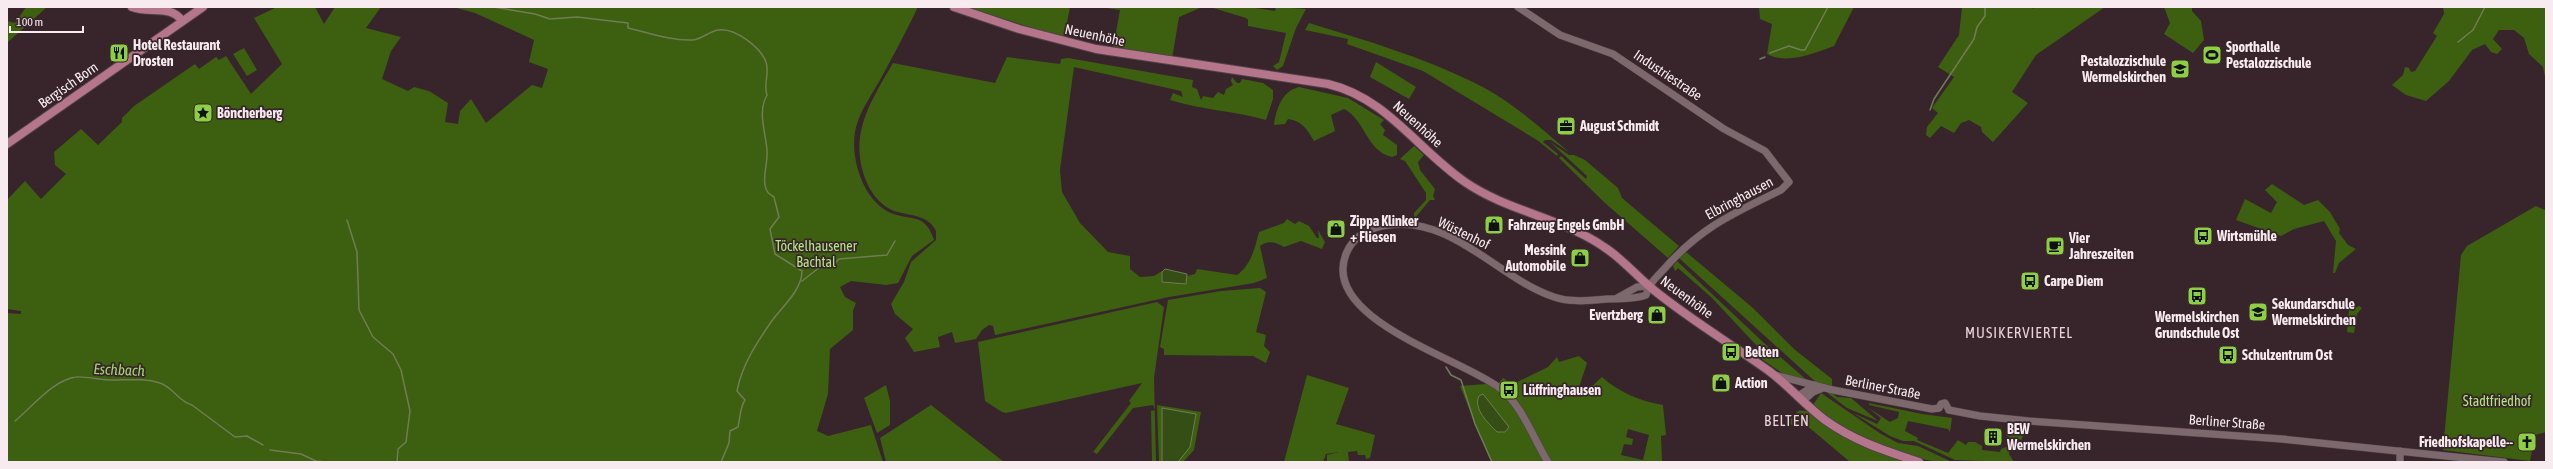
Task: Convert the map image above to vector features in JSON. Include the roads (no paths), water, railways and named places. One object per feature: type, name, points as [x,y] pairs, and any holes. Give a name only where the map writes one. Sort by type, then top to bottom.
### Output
[{"type":"main road","points":[[132,7],[148,11],[170,11],[182,21]]},
{"type":"main road","name":"Bergisch Born","points":[[7,144],[203,7]]},
{"type":"main road","name":"Neuenhöhe","points":[[954,7],[1020,29],[1096,49],[1150,59],[1328,84],[1351,91],[1388,114],[1467,184],[1490,196],[1592,239],[1614,254],[1649,286],[1773,374],[1826,421],[1855,439],[1919,462]]},
{"type":"main road","name":"Industriestraße","points":[[1518,7],[1560,35],[1613,54],[1719,125],[1765,150],[1789,183]]},
{"type":"main road","name":"Elbringhausen","points":[[1649,286],[1679,253],[1716,222],[1781,190],[1789,183]]},
{"type":"main road","name":"Wüstenhof","points":[[1548,462],[1517,408],[1507,395],[1490,382],[1430,352],[1384,324],[1359,304],[1349,292],[1343,275],[1345,257],[1353,242],[1366,232],[1393,224],[1423,229],[1460,243],[1553,297],[1578,301],[1636,298],[1646,295],[1649,286],[1637,287],[1617,298]]},
{"type":"main road","name":"Berliner Straße","points":[[1773,374],[1823,388],[1909,405],[1939,408],[1944,413],[1949,410],[1980,416],[2018,420],[2282,439],[2504,462]]},
{"type":"main road","points":[[1801,399],[1815,386]]},
{"type":"main road","points":[[1801,399],[1823,388]]},
{"type":"main road","points":[[2400,451],[2400,462]]},
{"type":"waterway","points":[[494,7],[535,14],[550,19],[577,17],[628,23],[628,28],[660,36],[685,40],[693,40],[718,30],[725,30],[739,35],[753,45],[763,56],[766,62],[767,95],[764,102],[762,116],[767,151],[765,187],[769,194],[774,197],[779,217],[770,229],[775,254],[802,271],[799,285],[795,292],[771,322],[755,347],[742,372],[737,391],[745,400],[741,409],[738,427],[730,431],[729,443],[721,462]]},
{"type":"waterway","points":[[1770,53],[1789,46],[1805,50],[1828,7]]},
{"type":"waterway","points":[[1930,110],[1934,99],[1974,39],[1977,27],[1985,16],[1985,7]]},
{"type":"waterway","points":[[2458,42],[2473,30],[2485,7]]},
{"type":"waterway","points":[[1760,59],[1765,57]]},
{"type":"waterway","points":[[347,220],[357,252],[359,310],[373,337],[393,354],[401,370],[410,411],[406,442],[398,449],[397,462]]},
{"type":"waterway","points":[[802,281],[820,267],[833,265],[839,259],[887,255],[895,241]]},
{"type":"waterway","points":[[1446,367],[1451,375],[1461,380],[1475,424],[1492,462]]},
{"type":"waterway","name":"Eschbach","points":[[15,421],[51,388],[68,379],[79,377],[108,380],[148,380],[165,385],[183,401],[192,405],[235,437],[247,436],[263,445]]},
{"type":"waterway","name":"Eschbach","points":[[270,450],[301,454],[316,461],[326,462]]},
{"type":"place","name":"Hotel Restaurant Drosten","points":[[119,53]]},
{"type":"place","name":"Sporthalle Pestalozzischule","points":[[2212,55]]},
{"type":"place","name":"Pestalozzischule Wermelskirchen","points":[[2180,69]]},
{"type":"place","name":"Böncherberg","points":[[203,113]]},
{"type":"place","name":"August Schmidt","points":[[1566,126]]},
{"type":"place","name":"Fahrzeug Engels GmbH","points":[[1494,225]]},
{"type":"place","name":"Zippa Klinker + Fliesen","points":[[1336,229]]},
{"type":"place","name":"Wirtsmühle","points":[[2203,236]]},
{"type":"place","name":"Vier Jahreszeiten","points":[[2055,246]]},
{"type":"place","name":"Messink Automobile","points":[[1580,258]]},
{"type":"place","name":"Carpe Diem","points":[[2030,281]]},
{"type":"place","name":"Wermelskirchen Grundschule Ost","points":[[2197,296]]},
{"type":"place","name":"Sekundarschule Wermelskirchen","points":[[2258,312]]},
{"type":"place","name":"Evertzberg","points":[[1657,315]]},
{"type":"place","name":"Belten","points":[[1731,352]]},
{"type":"place","name":"Schulzentrum Ost","points":[[2228,355]]},
{"type":"place","name":"Action","points":[[1721,383]]},
{"type":"place","name":"Lüffringhausen","points":[[1509,390]]},
{"type":"place","name":"BEW Wermelskirchen","points":[[1993,437]]},
{"type":"place","name":"Friedhofskapelle--","points":[[2527,442]]},
{"type":"district","name":"MUSIKERVIERTEL","points":[[2019,333]]},
{"type":"district","name":"BELTEN","points":[[1787,421]]},
{"type":"park label","name":"Töckelhausener Bachtal","points":[[816,254]]},
{"type":"park label","name":"Stadtfriedhof","points":[[2497,401]]}]
